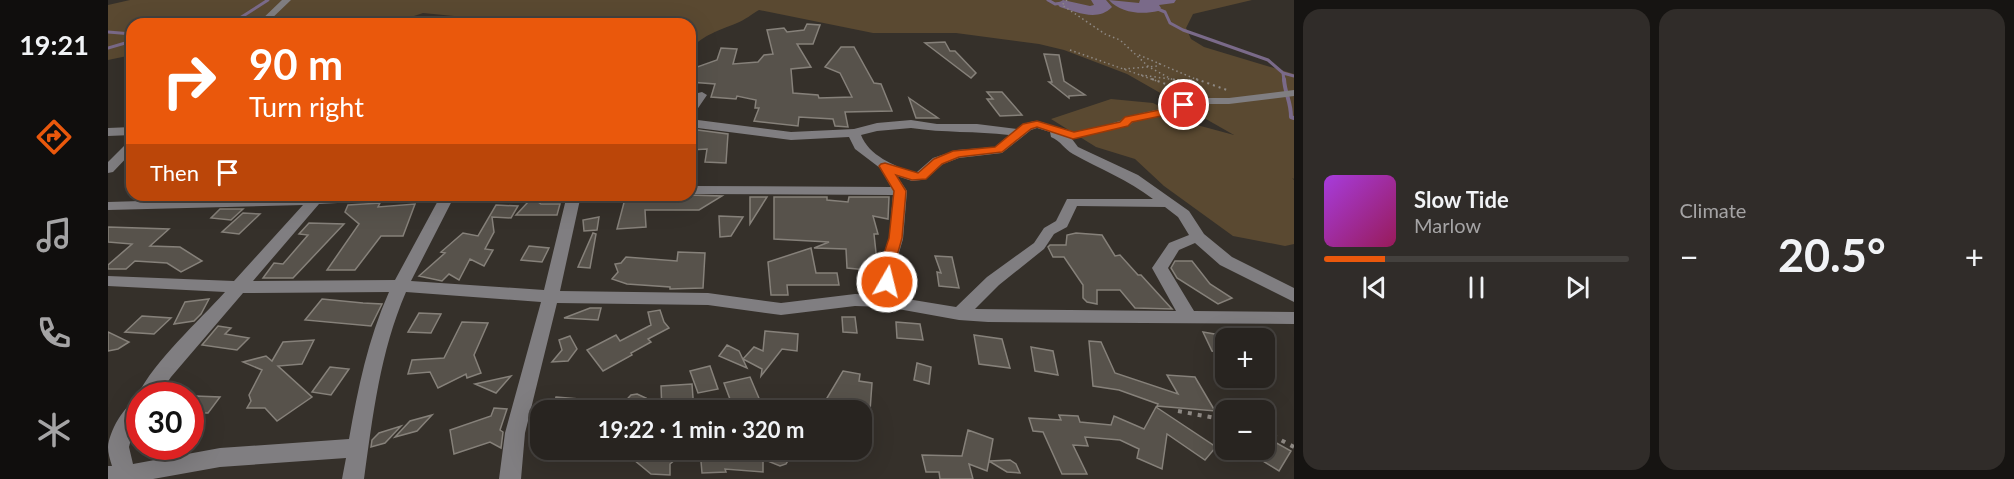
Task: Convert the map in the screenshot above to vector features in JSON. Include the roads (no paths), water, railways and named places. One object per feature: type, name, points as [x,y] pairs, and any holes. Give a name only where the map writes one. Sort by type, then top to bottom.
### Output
[{"type":"street","points":[[268,18],[287,0]]},
{"type":"street","points":[[854,133],[859,146],[885,166],[912,177],[921,176],[938,161],[957,154],[994,152],[1027,127],[1037,124],[1073,136],[1124,124],[1129,119],[1209,101],[1229,101],[1253,96],[1294,93]]},
{"type":"street","points":[[696,104],[702,95]]},
{"type":"street","points":[[696,124],[791,136],[854,133],[877,127],[911,124],[937,128],[977,128],[1018,133]]},
{"type":"street","points":[[1037,124],[1064,138],[1074,150],[1133,178],[1169,203],[1184,214],[1198,237],[1226,261],[1276,284],[1294,296]]},
{"type":"street","points":[[108,132],[126,131]]},
{"type":"street","points":[[108,169],[126,152]]},
{"type":"street","points":[[885,166],[900,191],[896,238],[888,263],[886,301]]},
{"type":"street","points":[[696,190],[900,191]]},
{"type":"street","points":[[108,206],[249,201]]},
{"type":"street","points":[[157,382],[241,286],[304,201]]},
{"type":"street","points":[[353,479],[375,356],[385,321],[400,286],[445,201]]},
{"type":"street","points":[[510,479],[515,433],[573,201]]},
{"type":"street","points":[[959,314],[993,281],[1040,246],[1049,231],[1062,224],[1072,202],[1169,203]]},
{"type":"street","points":[[1190,318],[1160,268],[1168,249],[1182,241],[1198,237]]},
{"type":"street","points":[[108,281],[241,286],[400,286],[509,292],[550,297],[708,299],[781,309],[855,300],[886,301],[959,314],[1294,318]]},
{"type":"street","points":[[126,423],[114,438],[122,477],[196,460],[358,448]]},
{"type":"waterway","points":[[240,18],[268,0]]},
{"type":"waterway","points":[[1048,0],[1055,4],[1062,3]]},
{"type":"waterway","points":[[1065,4],[1090,11],[1104,7],[1098,0]]},
{"type":"waterway","points":[[1116,0],[1128,7],[1153,8],[1146,2],[1169,0]]},
{"type":"waterway","points":[[1153,7],[1165,12],[1170,23],[1183,30],[1268,60],[1283,73]]},
{"type":"waterway","points":[[108,32],[126,34]]},
{"type":"waterway","points":[[108,48],[126,43]]},
{"type":"waterway","points":[[1283,73],[1294,76]]},
{"type":"waterway","points":[[1283,73],[1284,81]]},
{"type":"waterway","points":[[1284,79],[1291,117],[1294,118]]}]
